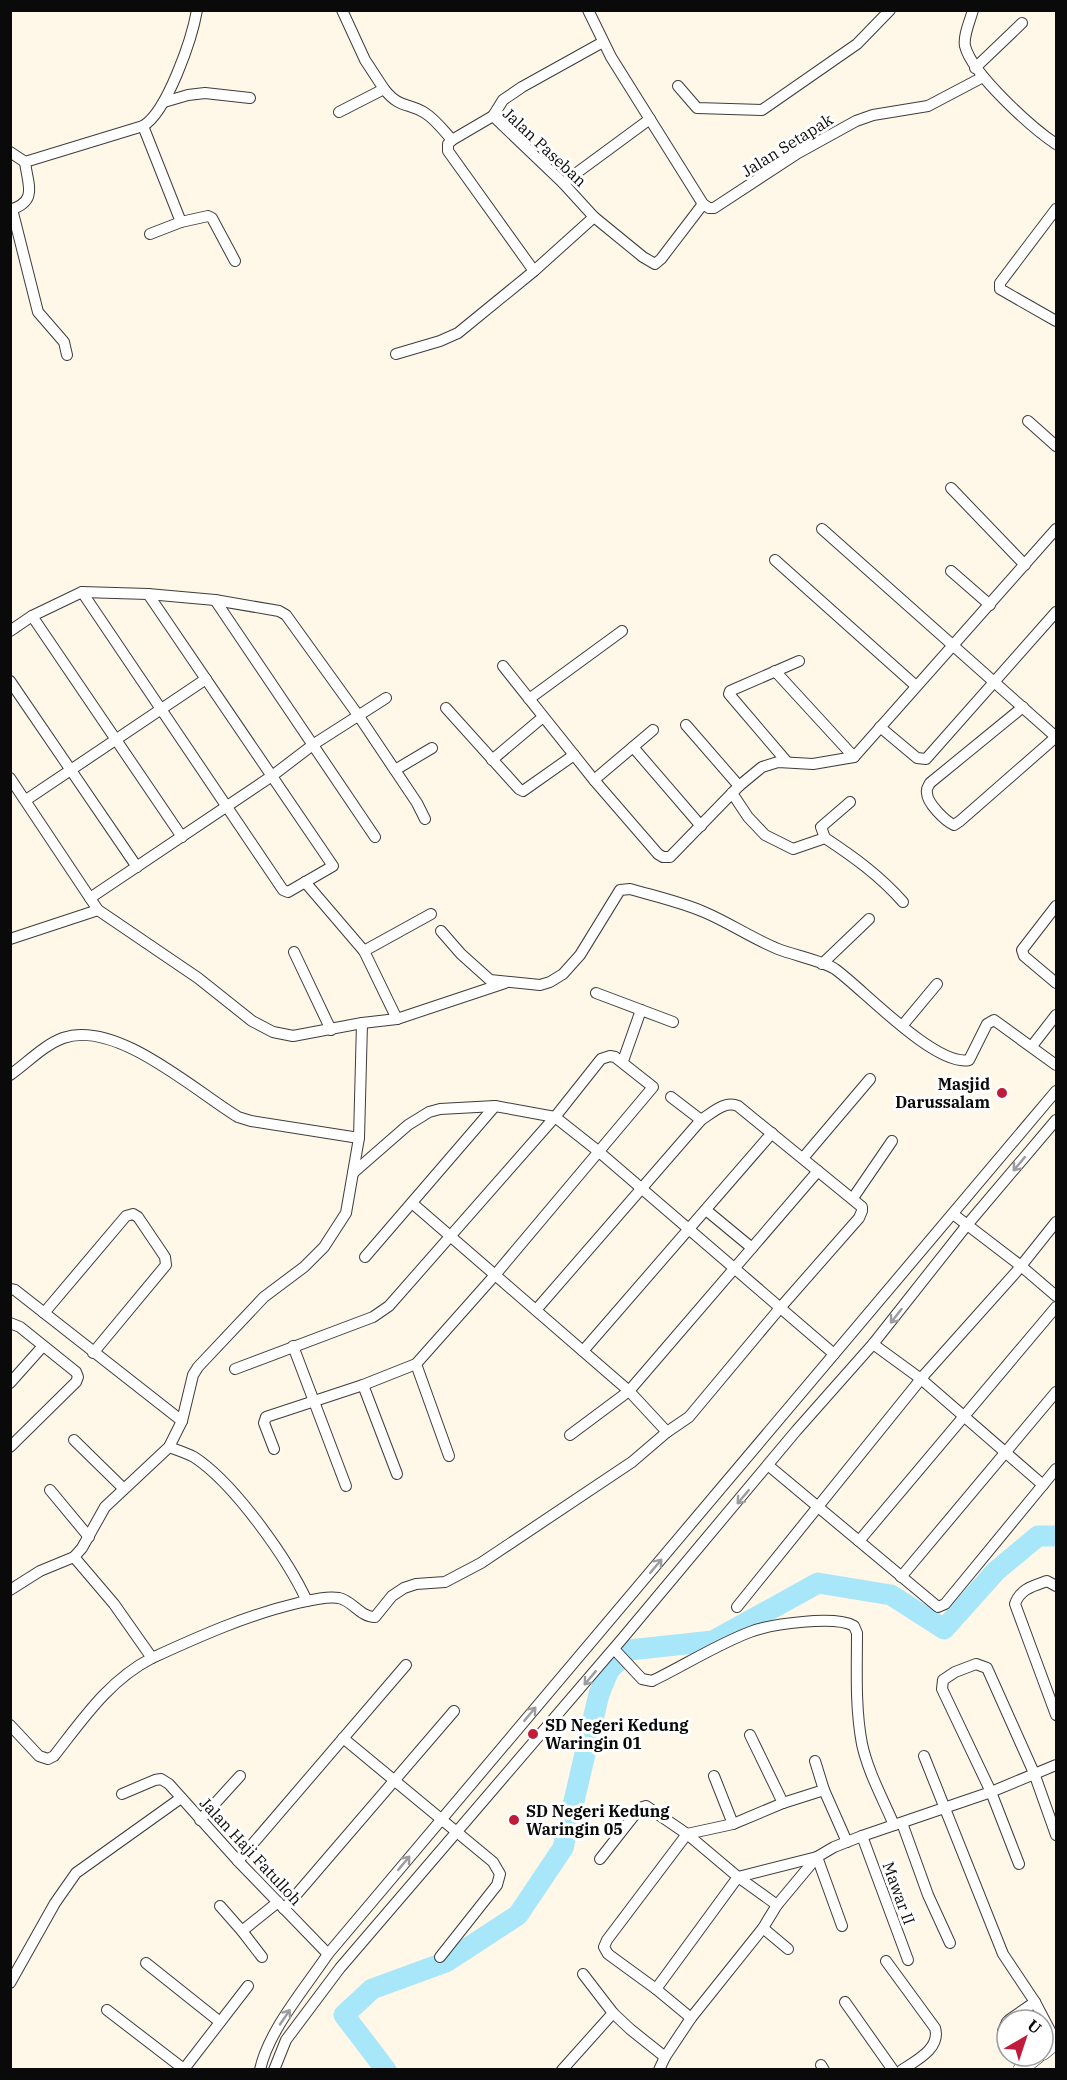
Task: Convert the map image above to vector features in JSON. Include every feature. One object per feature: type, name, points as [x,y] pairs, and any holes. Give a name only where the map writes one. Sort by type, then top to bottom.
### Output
[{"type":"street","points":[[10,153],[25,162],[150,122],[164,102],[191,37],[197,10]]},
{"type":"street","points":[[342,10],[365,60],[384,89],[390,97],[402,105],[417,108],[428,114],[453,140],[448,144],[448,151],[534,271]]},
{"type":"street","points":[[588,10],[603,42],[703,204]]},
{"type":"street","points":[[678,86],[697,108],[762,110],[857,44],[890,10]]},
{"type":"street","points":[[973,10],[964,43],[975,68],[1023,118],[1056,144]]},
{"type":"street","points":[[975,68],[1022,23]]},
{"type":"street","points":[[493,116],[503,100],[522,87],[603,42]]},
{"type":"street","name":"Jalan Setapak","points":[[703,204],[714,208],[798,153],[856,121],[873,115],[928,106],[983,77]]},
{"type":"street","points":[[339,112],[384,89]]},
{"type":"street","points":[[164,102],[205,93],[250,98]]},
{"type":"street","name":"Jalan Paseban","points":[[453,140],[493,116],[563,183],[594,217],[655,264],[703,204]]},
{"type":"street","points":[[563,183],[650,119]]},
{"type":"street","points":[[143,126],[181,222]]},
{"type":"street","points":[[25,162],[29,197],[24,204],[11,209],[38,312],[64,342],[67,355]]},
{"type":"street","points":[[1056,209],[1000,283],[1000,289],[1056,321]]},
{"type":"street","points":[[150,234],[181,222],[208,216],[212,218],[235,261]]},
{"type":"street","points":[[396,354],[440,341],[458,333],[534,271],[594,217]]},
{"type":"street","points":[[1028,421],[1056,446]]},
{"type":"street","points":[[951,488],[1025,565]]},
{"type":"street","points":[[822,529],[995,682],[1023,707],[1056,737],[960,821],[954,825],[947,821],[928,797],[927,791],[930,783],[1023,707]]},
{"type":"street","points":[[503,666],[594,780],[658,854],[666,858],[674,854],[735,790],[762,767],[786,762],[813,764],[854,757],[1056,531]]},
{"type":"street","points":[[775,560],[916,686]]},
{"type":"street","points":[[951,571],[990,605]]},
{"type":"street","points":[[82,592],[226,807],[283,890],[288,892],[333,866],[148,594]]},
{"type":"street","points":[[10,631],[32,616],[82,592],[148,594],[215,600],[279,611],[286,615],[358,715],[425,819]]},
{"type":"street","points":[[215,600],[375,837]]},
{"type":"street","points":[[880,727],[917,758],[926,759],[1056,612]]},
{"type":"street","points":[[32,616],[182,837]]},
{"type":"street","points":[[529,699],[622,631]]},
{"type":"street","points":[[786,762],[729,694],[730,691],[799,661]]},
{"type":"street","points":[[775,671],[854,757]]},
{"type":"street","points":[[26,800],[206,679]]},
{"type":"street","points":[[10,681],[137,867]]},
{"type":"street","points":[[90,898],[272,776],[314,744],[386,698]]},
{"type":"street","points":[[446,708],[523,791],[574,755]]},
{"type":"street","points":[[492,760],[543,717]]},
{"type":"street","points":[[686,725],[735,790],[748,817],[765,835],[793,849],[825,838]]},
{"type":"street","points":[[594,780],[653,730]]},
{"type":"street","points":[[633,747],[701,826]]},
{"type":"street","points":[[395,770],[432,748]]},
{"type":"street","points":[[10,778],[98,910],[198,978],[252,1021],[273,1032],[293,1036],[397,1019],[508,982]]},
{"type":"street","points":[[850,802],[821,827],[825,838],[856,857],[889,886],[903,902]]},
{"type":"street","points":[[305,882],[364,951],[397,1019]]},
{"type":"street","points":[[441,931],[461,954],[490,980],[540,985],[563,974],[580,955],[620,890],[630,889],[703,911],[768,944],[834,968],[902,1026],[951,1057],[964,1061],[971,1057],[987,1024],[991,1020],[996,1020],[1056,1065]]},
{"type":"street","points":[[1056,906],[1022,950],[1024,956],[1056,983]]},
{"type":"street","points":[[10,939],[98,910]]},
{"type":"street","points":[[364,951],[431,914]]},
{"type":"street","points":[[822,964],[869,920]]},
{"type":"street","points":[[294,952],[331,1030]]},
{"type":"street","points":[[902,1026],[937,984]]},
{"type":"street","points":[[596,993],[673,1022]]},
{"type":"street","points":[[623,1061],[641,1010]]},
{"type":"street","points":[[1032,1046],[1056,1015]]},
{"type":"street","points":[[10,1590],[40,1571],[74,1557],[89,1537],[105,1508],[123,1488],[169,1447],[182,1421],[193,1376],[198,1367],[264,1297],[311,1260],[338,1228],[346,1213],[359,1138],[362,1023]]},
{"type":"street","points":[[10,1075],[62,1039],[74,1035],[105,1038],[151,1059],[238,1117],[359,1138]]},
{"type":"street","points":[[235,1369],[382,1312],[555,1118],[601,1059],[610,1056],[623,1061],[653,1087],[495,1275],[416,1364],[266,1417],[264,1423],[274,1449]]},
{"type":"street","points":[[803,1158],[870,1079]]},
{"type":"street","points":[[260,2070],[263,2057],[275,2032],[328,1954],[1056,1091]]},
{"type":"street","points":[[671,1097],[701,1120]]},
{"type":"street","points":[[10,1725],[39,1756],[48,1759],[54,1756],[110,1686],[152,1658],[237,1620],[307,1601],[340,1598],[369,1617],[375,1617],[392,1596],[404,1588],[416,1584],[445,1582],[481,1563],[632,1462],[667,1432],[689,1417],[859,1218],[862,1207],[734,1104],[725,1105],[701,1120],[536,1310]]},
{"type":"street","points":[[353,1173],[408,1125],[429,1112],[440,1109],[495,1106],[555,1118],[598,1151],[834,1354]]},
{"type":"street","points":[[365,1257],[495,1106]]},
{"type":"street","points":[[274,2070],[286,2040],[340,1968],[619,1654],[622,1639],[770,1466],[796,1431],[873,1344],[967,1225],[1056,1120]]},
{"type":"street","points":[[583,1351],[772,1133]]},
{"type":"street","points":[[852,1198],[892,1141]]},
{"type":"street","points":[[570,1435],[629,1391],[818,1171]]},
{"type":"street","points":[[412,1203],[629,1391],[667,1432]]},
{"type":"street","points":[[706,1210],[752,1248]]},
{"type":"street","points":[[44,1313],[126,1216],[133,1214],[138,1217],[165,1257],[166,1265],[93,1353]]},
{"type":"street","points":[[953,1214],[1056,1296]]},
{"type":"street","points":[[737,1607],[921,1380],[1021,1266],[1056,1222]]},
{"type":"street","points":[[10,1289],[15,1290],[182,1421]]},
{"type":"street","points":[[859,1541],[1056,1307]]},
{"type":"street","points":[[10,1323],[20,1327],[76,1372],[78,1377],[76,1382],[10,1447]]},
{"type":"street","points":[[873,1344],[921,1380],[1043,1485]]},
{"type":"street","points":[[10,1383],[43,1346]]},
{"type":"street","points":[[293,1346],[346,1486]]},
{"type":"street","points":[[416,1364],[449,1456]]},
{"type":"street","points":[[363,1384],[397,1474]]},
{"type":"street","points":[[901,1577],[1056,1392]]},
{"type":"street","points":[[780,1419],[796,1431]]},
{"type":"street","points":[[74,1440],[123,1488]]},
{"type":"street","points":[[169,1447],[195,1458],[234,1495],[288,1564],[307,1601]]},
{"type":"street","points":[[770,1466],[938,1607],[942,1607],[1056,1469]]},
{"type":"street","points":[[50,1490],[89,1537]]},
{"type":"street","points":[[702,1512],[719,1526]]},
{"type":"street","points":[[74,1557],[108,1596],[152,1658]]},
{"type":"street","points":[[1056,1586],[1047,1581],[1023,1590],[1015,1604],[1056,1715]]},
{"type":"street","points":[[619,1654],[642,1679],[652,1682],[752,1631],[814,1620],[848,1623],[854,1626],[859,1715],[862,1743],[868,1764],[898,1824],[950,1943]]},
{"type":"street","points":[[606,1626],[622,1639]]},
{"type":"street","points":[[1019,1864],[991,1792],[942,1689],[943,1680],[955,1672],[976,1664],[987,1668],[1034,1773],[1056,1835]]},
{"type":"street","points":[[238,1861],[406,1665]]},
{"type":"street","points":[[242,1931],[281,1905],[394,1782],[454,1711]]},
{"type":"street","points":[[750,1735],[783,1803]]},
{"type":"street","points":[[343,1738],[493,1862],[501,1874],[500,1879],[440,1957]]},
{"type":"street","points":[[924,1756],[1003,1954],[1035,2002],[1056,2042]]},
{"type":"street","points":[[815,1761],[824,1790],[847,1842]]},
{"type":"street","points":[[656,1989],[738,1877],[817,1857],[862,1836],[991,1792],[1056,1765]]},
{"type":"street","points":[[200,1820],[240,1776]]},
{"type":"street","points":[[714,1776],[733,1824]]},
{"type":"street","points":[[122,1794],[161,1779],[169,1784],[181,1798]]},
{"type":"street","points":[[691,2018],[608,1954],[604,1947],[606,1941],[687,1834],[733,1824],[783,1803],[824,1790]]},
{"type":"street","name":"Jalan Haji Fatulloh","points":[[10,1983],[55,1904],[76,1874],[181,1798],[328,1954]]},
{"type":"street","points":[[600,1859],[644,1806],[651,1808],[687,1834],[738,1877],[777,1905]]},
{"type":"street","name":"Mawar II","points":[[862,1836],[908,1960]]},
{"type":"street","points":[[659,2070],[691,2018],[763,1928],[777,1905],[817,1857]]},
{"type":"street","points":[[817,1857],[842,1926]]},
{"type":"street","points":[[220,1906],[262,1957]]},
{"type":"street","points":[[763,1928],[788,1949]]},
{"type":"street","points":[[886,1961],[935,2028],[938,2036],[923,2056],[902,2070]]},
{"type":"street","points":[[146,1963],[220,2022]]},
{"type":"street","points":[[583,1974],[614,2013],[665,2057]]},
{"type":"street","points":[[107,2010],[184,2069],[248,1986]]},
{"type":"street","points":[[845,2001],[893,2070]]},
{"type":"street","points":[[1026,2008],[1035,2002]]},
{"type":"street","points":[[562,2070],[614,2013]]},
{"type":"waterway","points":[[386,2070],[344,2015],[372,1989],[446,1962],[518,1915],[563,1848],[599,1694],[609,1670],[629,1650],[713,1641],[818,1583],[891,1595],[944,1629],[996,1571],[1038,1536],[1056,1536]]},
{"type":"place","name":"Masjid Darussalam","points":[[1002,1093]]},
{"type":"place","name":"SD Negeri Kedung Waringin 01","points":[[533,1734]]},
{"type":"place","name":"SD Negeri Kedung Waringin 05","points":[[514,1820]]}]
